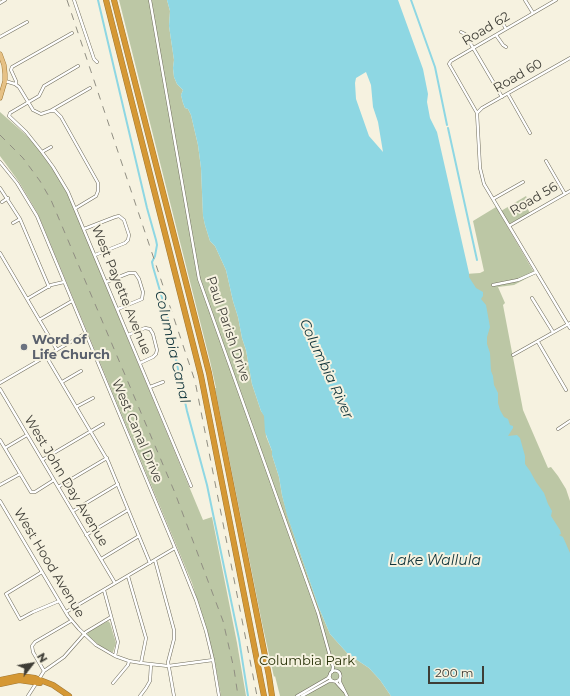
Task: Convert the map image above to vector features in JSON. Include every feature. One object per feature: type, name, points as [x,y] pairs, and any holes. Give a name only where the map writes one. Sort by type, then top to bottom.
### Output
[{"type":"highway","points":[[106,0],[201,376],[264,696]]},
{"type":"highway","points":[[114,0],[209,373],[259,622],[267,652],[273,696]]},
{"type":"highway","points":[[0,680],[20,676],[38,680],[56,686],[69,696]]},
{"type":"highway","points":[[0,684],[19,680],[38,680],[64,696]]},
{"type":"main road","points":[[0,54],[4,65],[5,81],[0,98]]},
{"type":"street","points":[[0,3],[5,0]]},
{"type":"street","points":[[74,0],[94,59],[97,62]]},
{"type":"street","name":"Paul Parish Drive","points":[[150,0],[199,278],[316,608],[333,667],[332,672]]},
{"type":"street","points":[[525,0],[533,13]]},
{"type":"street","name":"Road 62","points":[[477,113],[449,64],[450,61],[556,0]]},
{"type":"street","points":[[500,18],[506,28]]},
{"type":"street","points":[[0,37],[27,22]]},
{"type":"street","points":[[461,32],[465,34],[502,97]]},
{"type":"street","points":[[72,33],[12,67],[11,70],[16,84],[33,110],[38,114],[44,114],[90,88]]},
{"type":"street","points":[[496,34],[502,45],[506,47]]},
{"type":"street","name":"Road 60","points":[[477,113],[482,108],[570,58]]},
{"type":"street","points":[[28,102],[39,96],[44,86],[78,66]]},
{"type":"street","points":[[5,81],[16,84]]},
{"type":"street","points":[[508,94],[530,133]]},
{"type":"street","name":"West Payette Avenue","points":[[28,102],[9,115],[42,152],[61,179],[76,208],[191,486]]},
{"type":"street","points":[[50,111],[55,111],[61,117],[96,178],[98,191],[95,198],[76,208]]},
{"type":"street","points":[[477,113],[481,172],[484,184],[536,272],[569,323],[570,328]]},
{"type":"street","points":[[42,152],[51,147]]},
{"type":"street","points":[[546,161],[565,194]]},
{"type":"street","name":"West Canal Drive","points":[[0,162],[17,183],[40,224],[175,548],[201,616],[213,660],[219,696]]},
{"type":"street","points":[[493,199],[522,182]]},
{"type":"street","points":[[0,188],[8,198],[20,219],[30,242],[37,264],[48,287]]},
{"type":"street","name":"Road 56","points":[[509,226],[570,191]]},
{"type":"street","points":[[2,202],[8,198]]},
{"type":"street","points":[[84,229],[119,216],[124,220],[129,235],[128,240],[125,243],[95,255]]},
{"type":"street","points":[[13,223],[20,219]]},
{"type":"street","points":[[26,243],[30,242]]},
{"type":"street","points":[[0,253],[57,350]]},
{"type":"street","points":[[493,285],[518,280],[536,272]]},
{"type":"street","points":[[106,282],[129,273],[135,274],[139,279],[143,292],[142,299],[118,310]]},
{"type":"street","points":[[27,299],[48,287],[64,282]]},
{"type":"street","points":[[532,298],[553,332]]},
{"type":"street","points":[[39,320],[72,301]]},
{"type":"street","points":[[513,356],[569,323]]},
{"type":"street","points":[[128,335],[146,328],[150,329],[153,334],[157,350],[156,354],[140,363]]},
{"type":"street","points":[[0,383],[86,333]]},
{"type":"street","points":[[538,342],[566,390]]},
{"type":"street","points":[[46,356],[107,458],[150,563]]},
{"type":"street","points":[[62,382],[81,371]]},
{"type":"street","points":[[150,387],[163,382]]},
{"type":"street","name":"West John Day Avenue","points":[[0,389],[115,583]]},
{"type":"street","points":[[76,407],[93,398]]},
{"type":"street","points":[[558,429],[570,421]]},
{"type":"street","points":[[42,460],[103,424]]},
{"type":"street","points":[[5,448],[27,435]]},
{"type":"street","points":[[0,440],[30,492],[33,493],[54,480]]},
{"type":"street","points":[[58,487],[107,458]]},
{"type":"street","points":[[0,485],[20,474]]},
{"type":"street","points":[[72,511],[118,484]]},
{"type":"street","name":"West Hood Avenue","points":[[0,501],[71,621],[96,645],[115,656],[141,663],[168,666],[213,660]]},
{"type":"street","points":[[0,512],[5,509]]},
{"type":"street","points":[[86,535],[128,510]]},
{"type":"street","points":[[100,559],[139,536]]},
{"type":"street","points":[[66,612],[175,548]]},
{"type":"street","points":[[155,560],[174,630],[174,639],[168,666],[174,696]]},
{"type":"street","points":[[42,572],[6,594],[20,619],[59,601]]},
{"type":"street","points":[[128,576],[146,638],[141,663]]},
{"type":"street","points":[[104,590],[118,642],[115,656]]},
{"type":"street","points":[[28,696],[44,671],[64,657],[84,634],[111,617]]},
{"type":"street","points":[[44,671],[33,652],[32,647],[35,642],[71,621]]},
{"type":"street","name":"Paul Parish Drive","points":[[329,653],[338,672]]},
{"type":"street","points":[[113,683],[128,665],[129,661]]},
{"type":"street","points":[[140,696],[150,681],[151,664]]},
{"type":"street","points":[[297,696],[328,678],[334,671],[338,672],[340,682],[347,696]]},
{"type":"street","points":[[330,675],[330,678],[339,684],[347,696]]},
{"type":"street","points":[[302,696],[329,681],[334,681],[340,678]]},
{"type":"green space","name":"Columbia Park","points":[[119,0],[167,0],[170,11],[169,26],[174,60],[174,77],[177,84],[183,90],[181,95],[183,103],[191,115],[198,145],[205,225],[210,241],[215,246],[226,270],[246,350],[252,384],[261,411],[265,416],[266,436],[272,451],[289,520],[319,608],[330,634],[348,654],[369,668],[380,680],[391,696],[280,696],[275,676],[274,677],[262,623],[210,361]]},
{"type":"green space","points":[[0,112],[25,134],[38,148],[58,177],[68,195],[203,520],[212,517],[246,696],[221,696],[208,634],[192,583],[38,214],[19,182],[0,156]]},
{"type":"green space","points":[[526,196],[528,200],[524,202],[530,213],[509,224],[501,211]]},
{"type":"green space","points":[[496,207],[535,274],[514,285],[498,287],[505,303],[503,305],[523,410],[548,468],[551,467],[558,476],[566,489],[570,501],[570,589],[512,461],[465,274],[480,273],[484,271],[473,221]]},
{"type":"green space","points":[[108,621],[116,643],[113,652],[100,646],[87,635],[88,632]]},
{"type":"water","name":"Lake Wallula","points":[[167,0],[398,0],[423,69],[428,94],[427,102],[430,118],[437,132],[469,277],[476,288],[483,292],[481,299],[486,305],[490,327],[487,337],[487,344],[490,353],[491,371],[494,385],[498,393],[498,403],[504,417],[508,419],[510,425],[513,426],[508,436],[517,435],[520,438],[525,456],[525,464],[544,493],[552,511],[551,516],[560,530],[561,534],[559,535],[563,537],[570,553],[570,696],[391,696],[380,680],[369,668],[348,654],[330,634],[319,608],[287,515],[279,477],[265,432],[264,416],[252,384],[246,350],[226,270],[215,246],[210,241],[205,225],[203,216],[201,168],[198,145],[191,115],[183,103],[181,95],[183,90],[177,84],[174,77],[174,60],[169,26],[170,11]],"holes":[[[366,72],[371,85],[373,107],[378,122],[383,152],[369,136],[356,99],[356,78]]]},
{"type":"waterway","name":"Columbia Canal","points":[[98,0],[147,208],[156,240],[157,245],[152,262],[153,267],[170,325],[187,411],[207,485],[239,639],[248,696]]},
{"type":"waterway","points":[[411,0],[435,67],[447,125]]},
{"type":"waterway","points":[[448,128],[477,260]]},
{"type":"railway","points":[[67,0],[195,381],[257,696]]},
{"type":"railway","points":[[0,135],[23,158],[40,181],[51,200],[175,493],[223,621],[234,669],[238,696]]},
{"type":"place","name":"Word of Life Church","points":[[24,347]]},
{"type":"water label","name":"Columbia River","points":[[326,369]]}]
